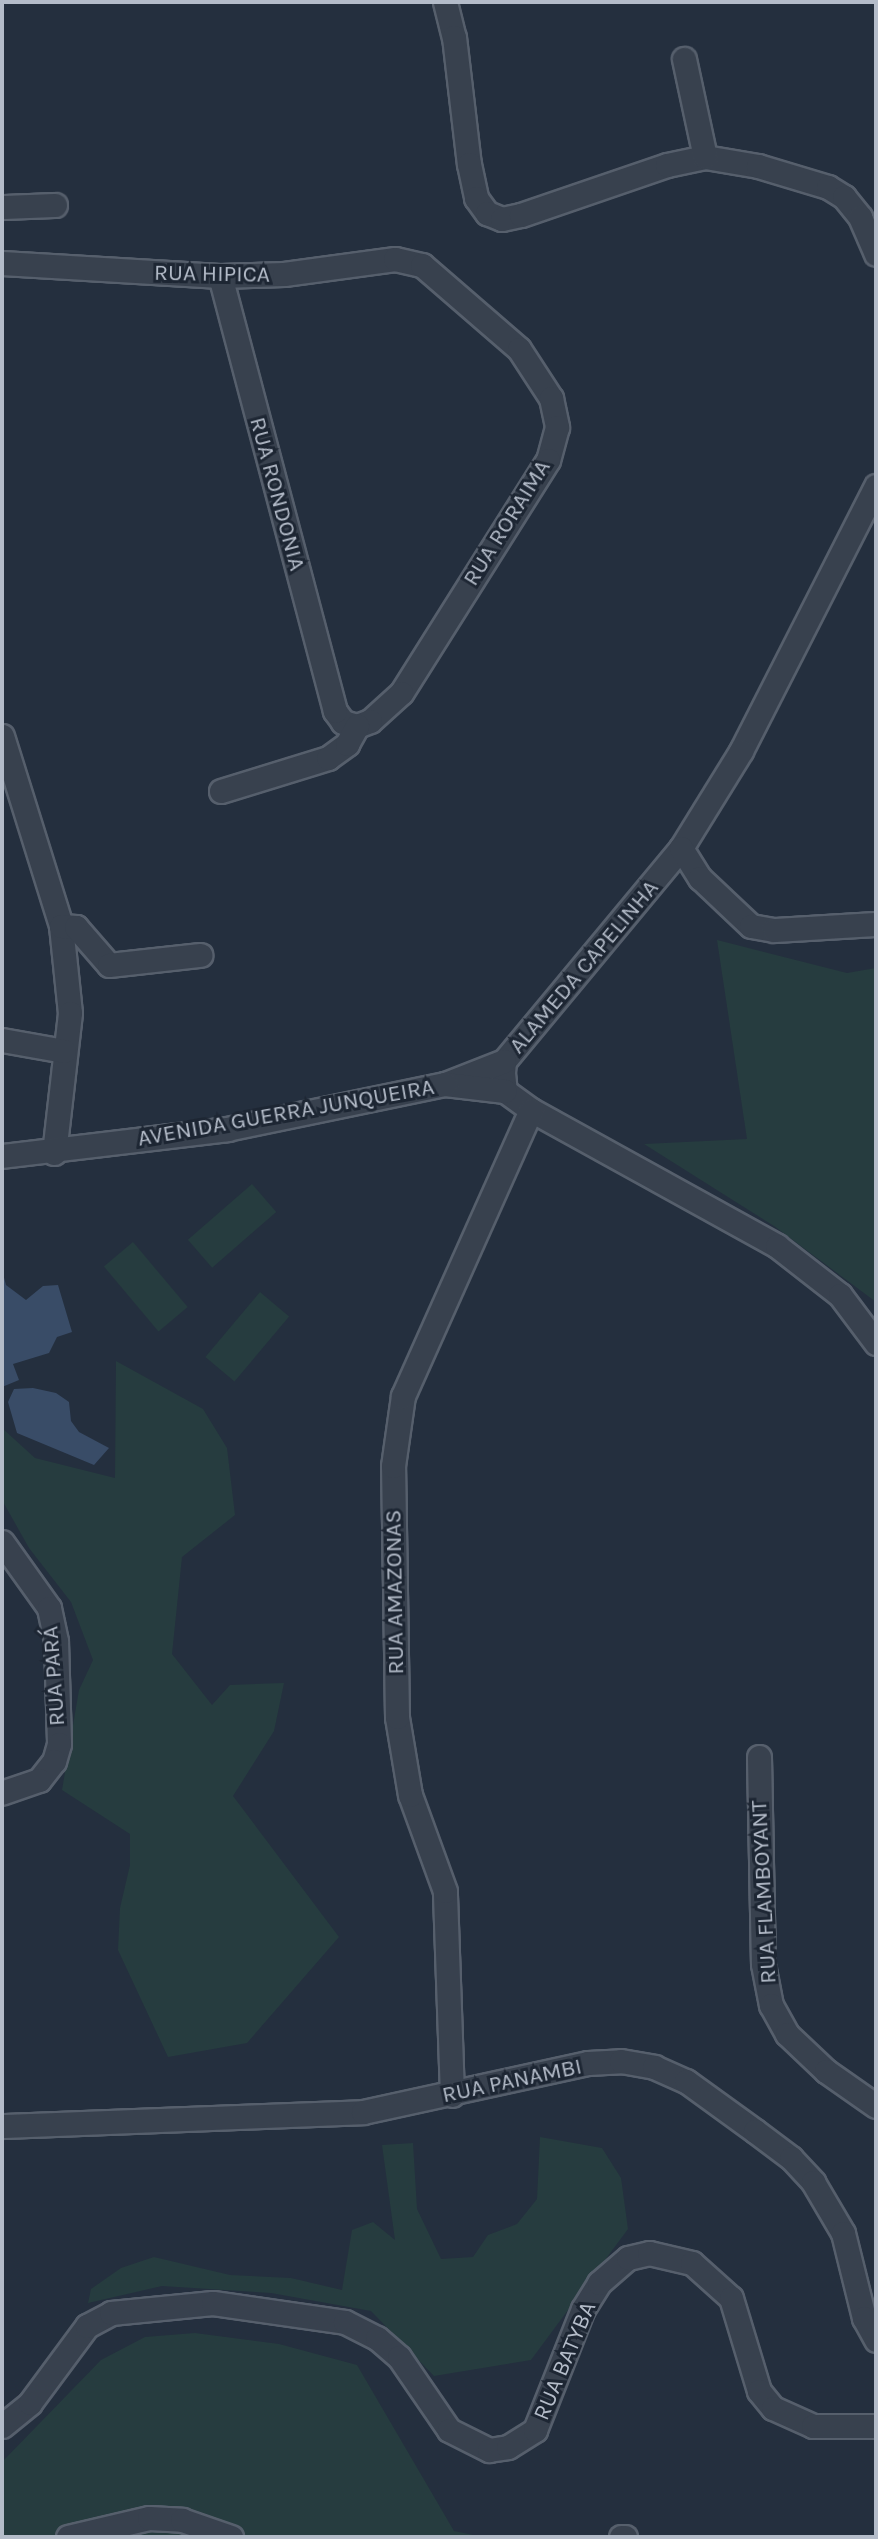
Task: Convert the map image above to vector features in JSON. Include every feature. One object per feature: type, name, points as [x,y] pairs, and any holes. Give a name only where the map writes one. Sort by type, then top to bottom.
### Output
[{"type":"street","points":[[445,2],[454,37],[469,164],[476,198],[487,213],[502,219],[521,215],[667,164],[705,157],[758,166],[828,187],[844,197],[860,218],[876,254]]},
{"type":"street","points":[[684,59],[705,157]]},
{"type":"street","points":[[2,206],[55,205]]},
{"type":"street","name":"RUA HIPICA","points":[[2,263],[220,276],[284,274],[395,259],[422,265]]},
{"type":"street","name":"RUA RORAIMA","points":[[220,791],[328,758],[347,744],[357,726],[370,721],[401,693],[548,460],[557,427],[551,398],[519,349],[422,265]]},
{"type":"street","name":"RUA RONDONIA","points":[[220,276],[335,711],[343,722],[357,726]]},
{"type":"street","name":"ALAMEDA CAPELINHA","points":[[505,1091],[504,1061],[681,848],[741,751],[876,486]]},
{"type":"street","points":[[2,736],[61,926],[70,1013],[54,1153]]},
{"type":"street","points":[[681,848],[700,878],[751,926],[774,930],[876,924]]},
{"type":"street","points":[[61,926],[76,927],[109,965],[200,955]]},
{"type":"street","points":[[2,1040],[64,1051]]},
{"type":"street","name":"AVENIDA GUERRA JUNQUEIRA","points":[[4,1160],[227,1129],[445,1084],[504,1061]]},
{"type":"street","name":"AVENIDA GUERRA JUNQUEIRA","points":[[445,1084],[505,1091]]},
{"type":"street","points":[[505,1091],[531,1110],[777,1246],[839,1295],[876,1343]]},
{"type":"street","name":"RUA AMAZONAS","points":[[452,2095],[445,1891],[410,1795],[397,1717],[393,1466],[403,1396],[531,1110]]},
{"type":"street","name":"RUA PARÁ","points":[[2,1542],[48,1608],[56,1641],[59,1744],[54,1761],[39,1780],[2,1793]]},
{"type":"street","name":"RUA FLAMBOYANT","points":[[759,1757],[763,1964],[771,2005],[787,2034],[825,2071],[876,2106]]},
{"type":"street","name":"RUA PANAMBI","points":[[2,2126],[314,2116],[452,2095],[588,2063],[621,2060],[654,2067],[685,2081],[791,2158],[813,2182],[843,2233],[864,2318],[876,2340]]},
{"type":"street","name":"RUA BATYBA","points":[[2,2427],[30,2403],[87,2326],[111,2313],[213,2303],[356,2327],[399,2357],[449,2430],[489,2450],[508,2447],[535,2430],[583,2309],[599,2283],[628,2258],[649,2253],[692,2263],[731,2298],[759,2391],[773,2408],[813,2426],[876,2426]]},
{"type":"street","points":[[68,2537],[149,2518],[182,2520],[230,2537]]},
{"type":"green space","points":[[717,940],[847,973],[876,968],[876,1302],[774,1226],[644,1144],[747,1139]]},
{"type":"green space","points":[[252,1184],[276,1212],[212,1268],[188,1240]]},
{"type":"green space","points":[[133,1242],[188,1307],[159,1332],[104,1266]]},
{"type":"green space","points":[[260,1292],[289,1316],[234,1382],[205,1357]]},
{"type":"green space","points":[[116,1361],[203,1409],[227,1448],[235,1515],[182,1557],[172,1654],[212,1705],[230,1685],[284,1683],[274,1731],[233,1796],[339,1937],[247,2043],[168,2057],[118,1950],[120,1908],[130,1865],[130,1834],[62,1790],[79,1690],[93,1660],[71,1602],[29,1548],[2,1500],[2,1428],[35,1458],[115,1478]]},
{"type":"green space","points":[[540,2137],[602,2148],[621,2178],[628,2229],[531,2360],[434,2376],[371,2311],[271,2293],[162,2286],[88,2303],[91,2289],[121,2268],[154,2257],[230,2275],[291,2278],[342,2290],[352,2230],[373,2222],[395,2240],[382,2145],[413,2143],[417,2209],[441,2259],[473,2257],[488,2235],[517,2224],[537,2199]]},
{"type":"green space","points":[[195,2333],[279,2344],[357,2365],[454,2531],[483,2537],[2,2537],[2,2462],[101,2360],[145,2337]]},
{"type":"water","points":[[2,1270],[6,1285],[26,1300],[43,1286],[58,1285],[72,1332],[57,1337],[49,1353],[13,1364],[19,1380],[2,1387]]},
{"type":"water","points":[[33,1388],[56,1393],[69,1402],[71,1421],[79,1432],[109,1448],[94,1465],[17,1433],[8,1402],[14,1389]]}]
